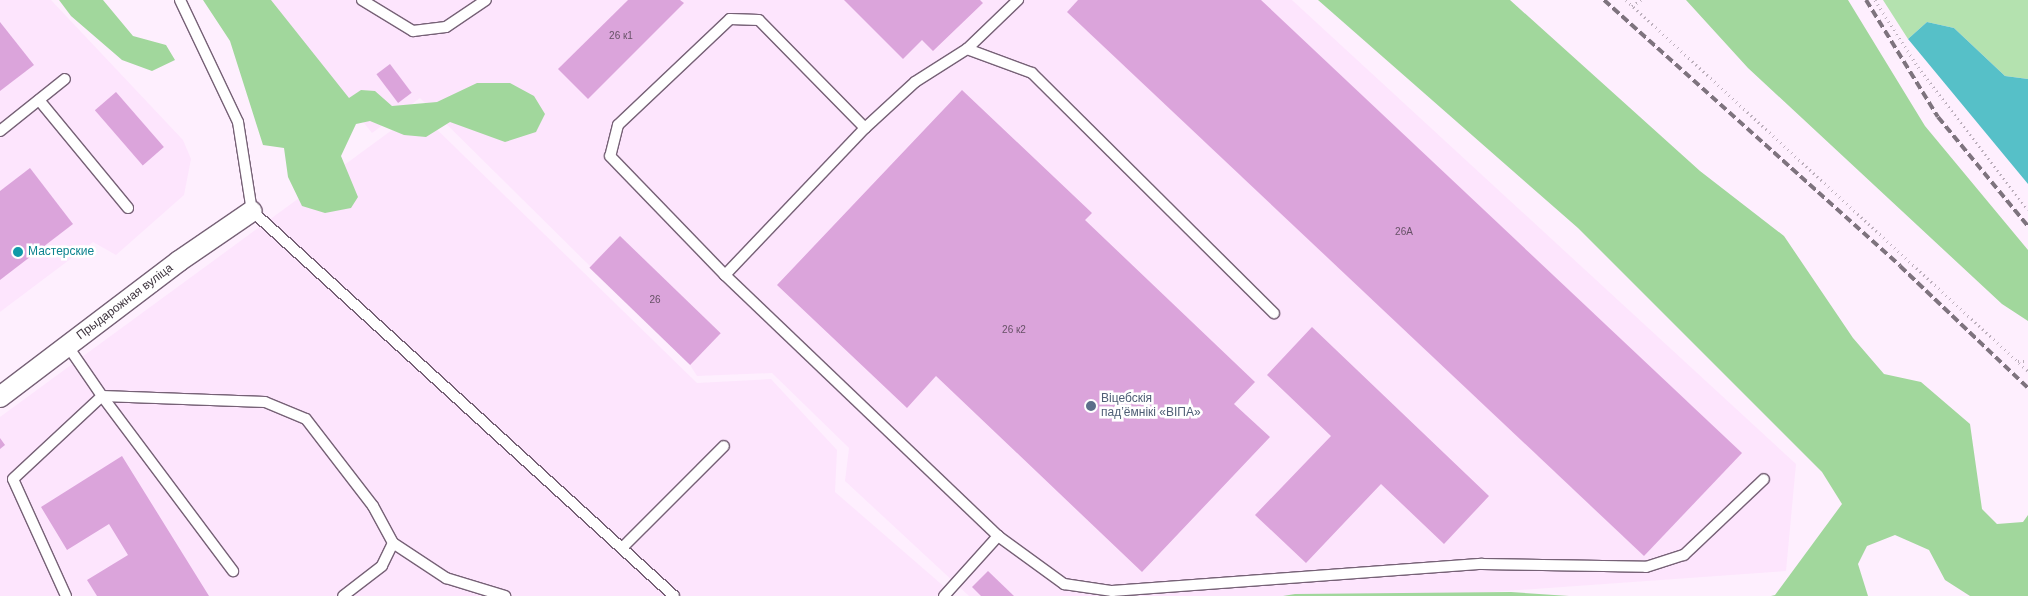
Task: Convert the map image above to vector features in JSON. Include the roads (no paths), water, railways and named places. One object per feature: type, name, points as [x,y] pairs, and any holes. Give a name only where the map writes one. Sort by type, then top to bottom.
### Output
[{"type":"street","name":"Прыдарожная вуліца","points":[[0,397],[67,345],[252,211]]},
{"type":"lane","points":[[180,0],[238,122],[252,211],[674,596]]},
{"type":"lane","points":[[362,0],[413,31],[446,27],[486,0]]},
{"type":"lane","points":[[725,275],[865,128],[915,82],[967,48],[1018,0]]},
{"type":"lane","points":[[865,128],[759,20],[730,19],[618,125],[610,156],[725,275],[998,536],[1064,584],[1112,591],[1482,564],[1646,567],[1684,555],[1764,479]]},
{"type":"lane","points":[[967,48],[1032,73],[1274,313]]},
{"type":"lane","points":[[0,131],[65,79]]},
{"type":"lane","points":[[39,100],[128,208]]},
{"type":"lane","points":[[67,345],[102,396],[234,571]]},
{"type":"lane","points":[[66,596],[13,479],[102,396],[265,402],[306,418],[373,506],[393,543],[446,578],[505,596]]},
{"type":"lane","points":[[622,548],[724,446]]},
{"type":"lane","points":[[944,596],[998,536]]},
{"type":"lane","points":[[343,596],[382,566],[393,543]]},
{"type":"water","points":[[1927,22],[1954,28],[2005,76],[2028,79],[2028,184],[1908,39]]},
{"type":"railway","points":[[1604,0],[1900,266],[2028,388]]},
{"type":"railway","points":[[1866,0],[1938,117],[2028,226]]},
{"type":"place","name":"Мастерские","points":[[18,252]]},
{"type":"place","name":"Віцебскія падʼёмнікі «ВІПА»","points":[[1091,406]]}]
